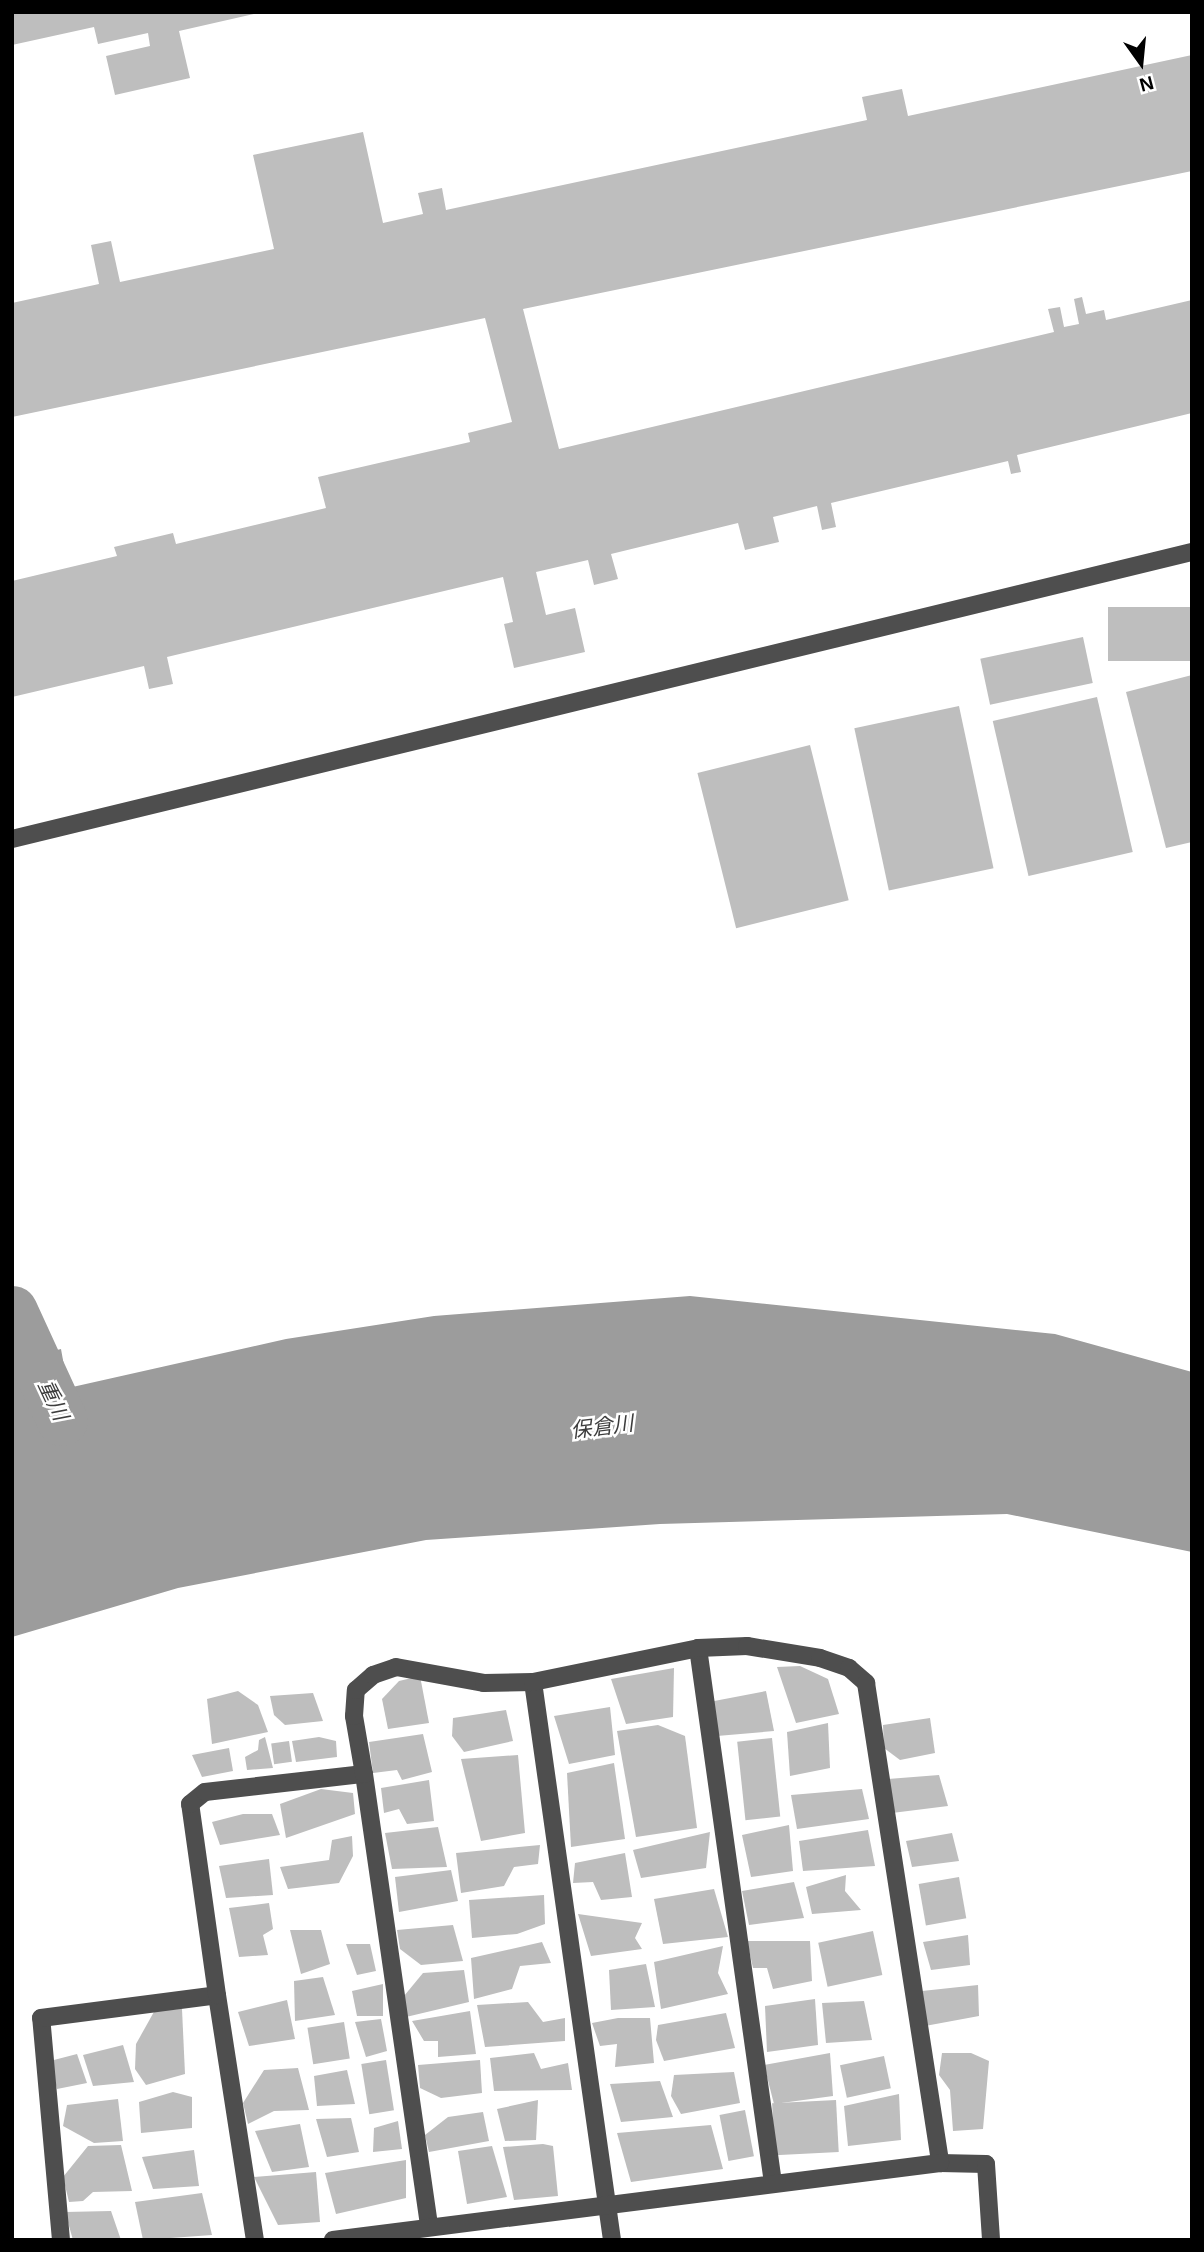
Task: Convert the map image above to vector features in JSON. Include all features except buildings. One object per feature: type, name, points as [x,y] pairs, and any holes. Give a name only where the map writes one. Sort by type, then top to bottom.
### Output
[{"type":"street","points":[[12,839],[1192,552]]},
{"type":"street","points":[[429,2226],[354,1716],[356,1690],[373,1675],[396,1667],[484,1683],[533,1682],[698,1648],[747,1646],[820,1658],[849,1668],[866,1683],[940,2163]]},
{"type":"street","points":[[698,1648],[773,2183]]},
{"type":"street","points":[[533,1682],[612,2240]]},
{"type":"street","points":[[254,2240],[190,1804],[205,1792],[364,1774]]},
{"type":"street","points":[[61,2240],[40,2018],[217,1995]]},
{"type":"street","points":[[333,2240],[940,2163],[986,2164],[991,2240]]},
{"type":"water","name":"保倉川","points":[[690,1296],[1055,1334],[1192,1372],[1192,1552],[1007,1514],[660,1524],[426,1540],[178,1588],[12,1637],[12,1361],[61,1349],[68,1388],[286,1339],[434,1316]]},
{"type":"waterway","name":"重川","points":[[12,1311],[62,1420]]}]
